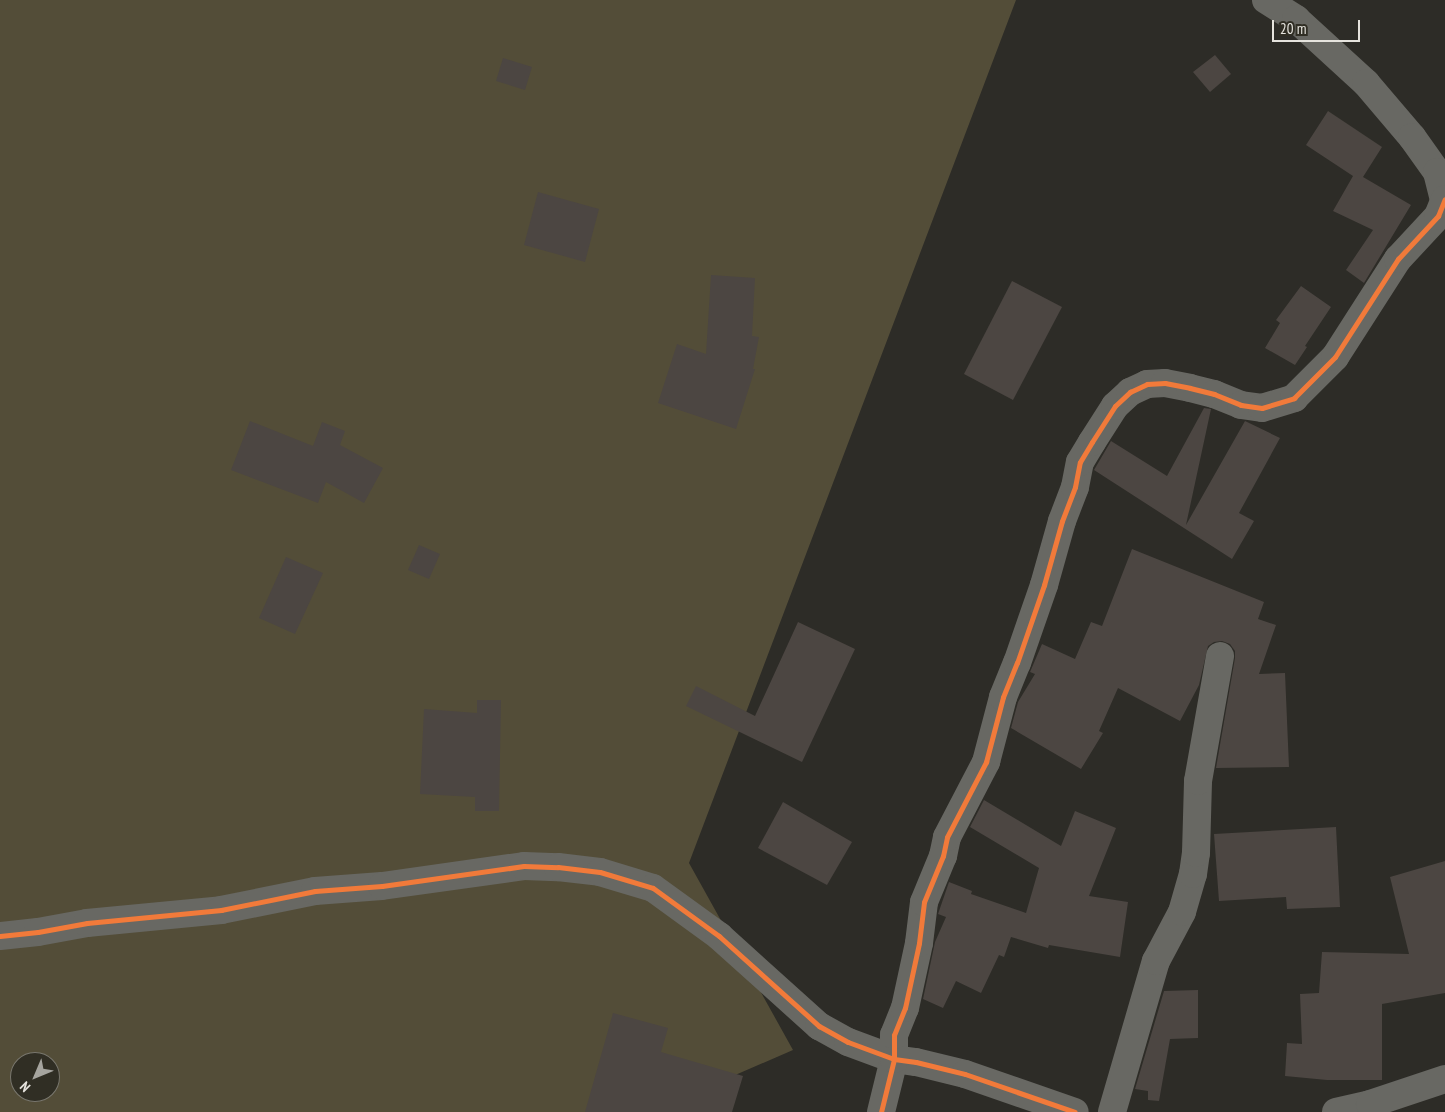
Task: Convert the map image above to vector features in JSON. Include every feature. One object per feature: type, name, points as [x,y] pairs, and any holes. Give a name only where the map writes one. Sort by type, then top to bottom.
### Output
[{"type":"street","points":[[880,1112],[894,1059],[894,1035],[905,1008],[919,943],[924,902],[943,856],[946,838],[986,762],[1003,697],[1044,585],[1062,521],[1075,487],[1080,462],[1092,442],[1115,406],[1130,392],[1147,384],[1165,383],[1190,388],[1214,394],[1241,405],[1262,408],[1294,398],[1335,357],[1398,259],[1438,216],[1444,199],[1437,172],[1412,137],[1366,83],[1296,19],[1266,0]]},
{"type":"street","points":[[1112,1112],[1156,961],[1182,912],[1193,874],[1196,854],[1198,781],[1220,656]]},
{"type":"street","points":[[0,936],[38,932],[87,923],[221,910],[315,891],[382,886],[524,866],[558,867],[600,872],[654,888],[719,936],[819,1026],[848,1042],[894,1059],[916,1062],[965,1074],[1075,1112]]},
{"type":"street","points":[[1345,1111],[1445,1079]]},
{"type":"shaded area","points":[[0,0],[1016,0],[689,863],[793,1050],[650,1112],[0,1112]]},
{"type":"building","points":[[1215,55],[1231,74],[1210,92],[1193,72]]},
{"type":"building","points":[[503,58],[532,67],[525,90],[496,81]]},
{"type":"building","points":[[1328,111],[1382,147],[1363,177],[1411,205],[1364,283],[1346,270],[1373,230],[1333,211],[1353,176],[1306,145]]},
{"type":"building","points":[[538,192],[599,209],[585,262],[524,245]]},
{"type":"building","points":[[711,275],[755,278],[752,336],[759,337],[753,369],[755,369],[736,429],[658,403],[677,344],[706,354]]},
{"type":"building","points":[[1012,281],[1062,307],[1013,400],[964,374]]},
{"type":"building","points":[[1301,286],[1331,307],[1305,346],[1307,347],[1295,365],[1265,348],[1280,323],[1276,320]]},
{"type":"building","points":[[1204,408],[1211,409],[1186,525],[1245,421],[1280,438],[1239,513],[1254,521],[1232,559],[1094,470],[1111,441],[1167,476]]},
{"type":"building","points":[[250,421],[313,446],[322,422],[345,431],[340,445],[383,468],[364,503],[326,482],[318,503],[231,470]]},
{"type":"building","points":[[419,545],[440,554],[429,579],[408,570]]},
{"type":"building","points":[[1132,549],[1264,602],[1258,619],[1276,625],[1259,674],[1285,673],[1289,767],[1216,768],[1235,658],[1235,651],[1230,644],[1222,641],[1214,642],[1208,646],[1199,685],[1180,721],[1118,688],[1099,731],[1103,733],[1081,769],[1011,728],[1018,702],[1035,674],[1030,672],[1042,644],[1075,659],[1091,622],[1102,626]]},
{"type":"building","points":[[286,557],[323,573],[295,634],[259,618]]},
{"type":"building","points":[[798,622],[855,649],[802,762],[686,706],[696,686],[755,716]]},
{"type":"building","points":[[477,700],[501,700],[499,811],[475,811],[475,797],[420,794],[424,709],[477,713]]},
{"type":"building","points":[[984,800],[1061,846],[1075,811],[1116,828],[1089,896],[1128,902],[1120,957],[1049,945],[1048,948],[1011,937],[1004,957],[999,955],[981,993],[956,981],[943,1008],[923,999],[935,942],[946,917],[938,914],[949,882],[972,891],[971,894],[1026,913],[1039,868],[970,827]]},
{"type":"building","points":[[783,802],[852,842],[827,885],[758,848]]},
{"type":"building","points":[[1336,827],[1340,907],[1287,909],[1286,897],[1219,901],[1214,834]]},
{"type":"building","points":[[1445,861],[1445,993],[1382,1004],[1382,1080],[1327,1080],[1285,1076],[1287,1043],[1302,1044],[1300,994],[1319,993],[1322,952],[1409,954],[1390,877]]},
{"type":"building","points":[[1198,990],[1198,1038],[1170,1039],[1159,1101],[1148,1100],[1148,1091],[1135,1089],[1164,991]]},
{"type":"building","points":[[613,1013],[668,1028],[661,1052],[743,1076],[732,1112],[585,1112]]},
{"type":"cycle path","points":[[881,1112],[894,1059],[894,1035],[905,1008],[919,943],[924,902],[943,856],[947,837],[986,762],[1003,697],[1044,585],[1062,521],[1075,487],[1080,462],[1092,442],[1115,406],[1130,392],[1147,384],[1165,383],[1190,388],[1214,394],[1241,405],[1262,408],[1294,398],[1335,357],[1398,259],[1438,216],[1445,199]]},
{"type":"cycle path","points":[[0,936],[38,932],[87,923],[221,910],[315,891],[382,886],[524,866],[558,867],[600,872],[653,888],[719,936],[819,1026],[848,1042],[894,1059],[916,1062],[965,1074],[1075,1112]]}]
